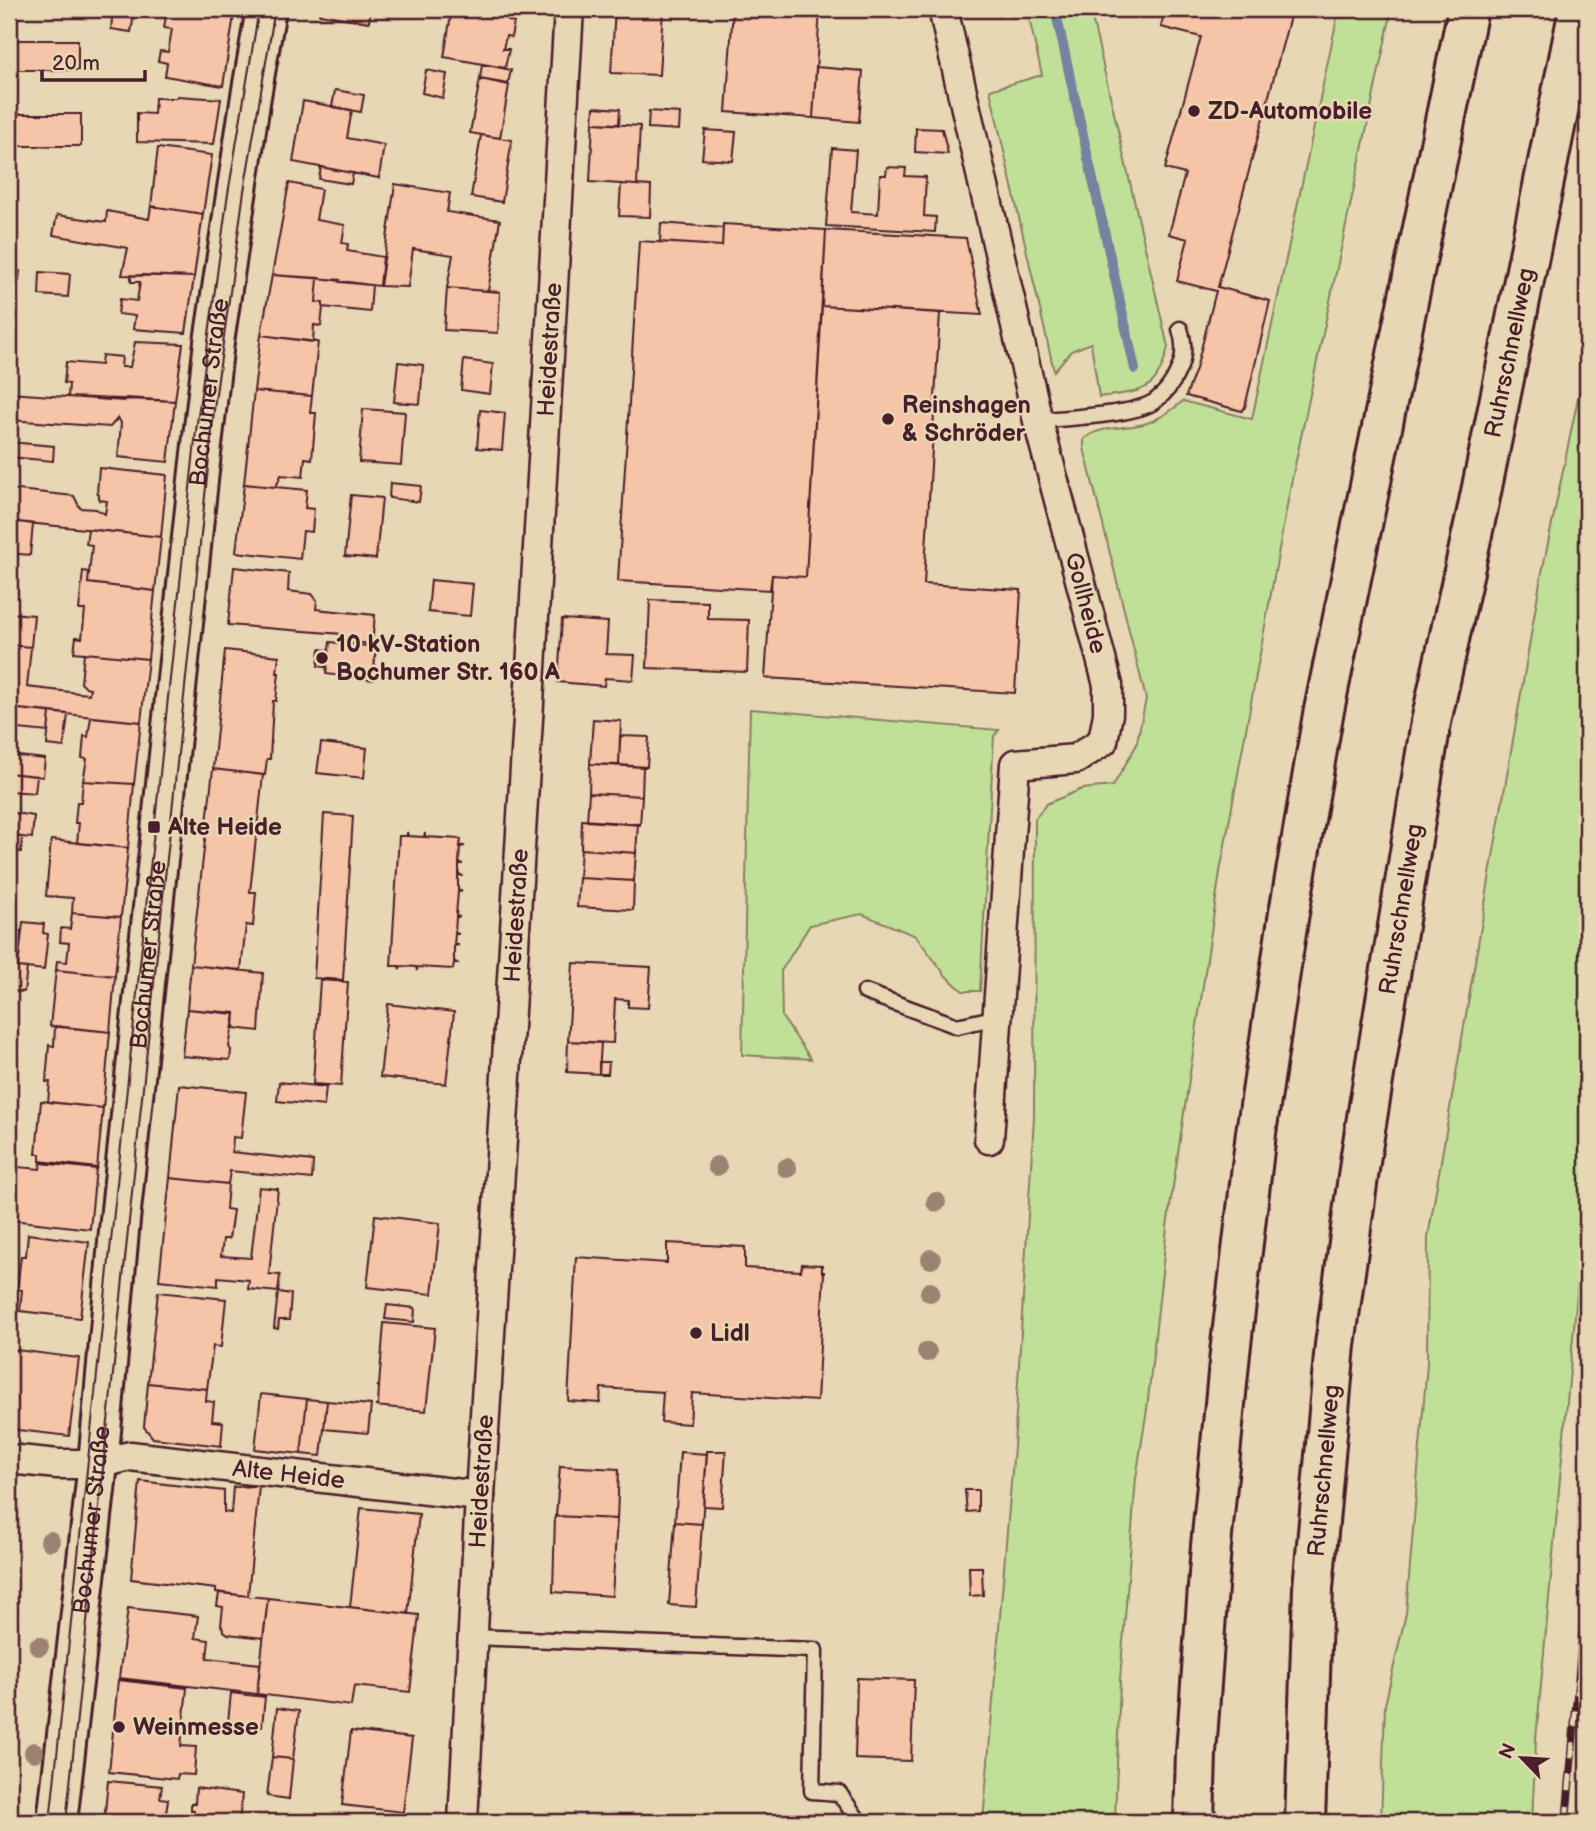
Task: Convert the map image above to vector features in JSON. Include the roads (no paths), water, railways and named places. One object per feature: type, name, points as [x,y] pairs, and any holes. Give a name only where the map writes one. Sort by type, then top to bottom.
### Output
[{"type":"main road","name":"Bochumer Straße","points":[[57,1822],[98,1464],[121,1208],[200,458],[214,342],[266,9]]},
{"type":"main road","points":[[1194,1822],[1196,1753],[1209,1574],[1230,1353],[1256,1133],[1288,919],[1323,715],[1468,9]]},
{"type":"main road","name":"Ruhrschnellweg","points":[[1305,1822],[1313,1588],[1335,1345],[1361,1155],[1431,722],[1478,507],[1579,9]]},
{"type":"street","name":"Heidestraße","points":[[463,1822],[569,9]]},
{"type":"street","name":"Gollheide","points":[[943,9],[1038,421],[1108,685],[1108,714],[1103,741],[1076,760],[1014,764],[989,1139]]},
{"type":"street","name":"Alte Heide","points":[[9,1459],[58,1464],[98,1464],[130,1456],[480,1496]]},
{"type":"lane","points":[[1038,421],[1133,410],[1153,403],[1166,393],[1181,365],[1185,344],[1180,329]]},
{"type":"lane","points":[[865,992],[957,1026],[998,1017]]},
{"type":"lane","points":[[472,1637],[815,1650],[812,1791],[839,1793],[856,1817],[856,1822]]},
{"type":"waterway","points":[[1055,9],[1135,369]]},
{"type":"tram line","points":[[50,1822],[196,431],[227,200],[259,9]]},
{"type":"tram line","points":[[66,1822],[215,401],[244,191],[275,9]]},
{"type":"railway","points":[[1566,1822],[1587,1579]]},
{"type":"place","name":"ZD-Automobile","points":[[1194,111]]},
{"type":"place","name":"Reinshagen & Schröder","points":[[888,419]]},
{"type":"place","name":"10 kV-Station Bochumer Str. 160 A","points":[[322,658]]},
{"type":"place","name":"Alte Heide","points":[[154,827]]},
{"type":"place","name":"Lidl","points":[[696,1333]]},
{"type":"place","name":"Weinmesse","points":[[119,1727]]}]
